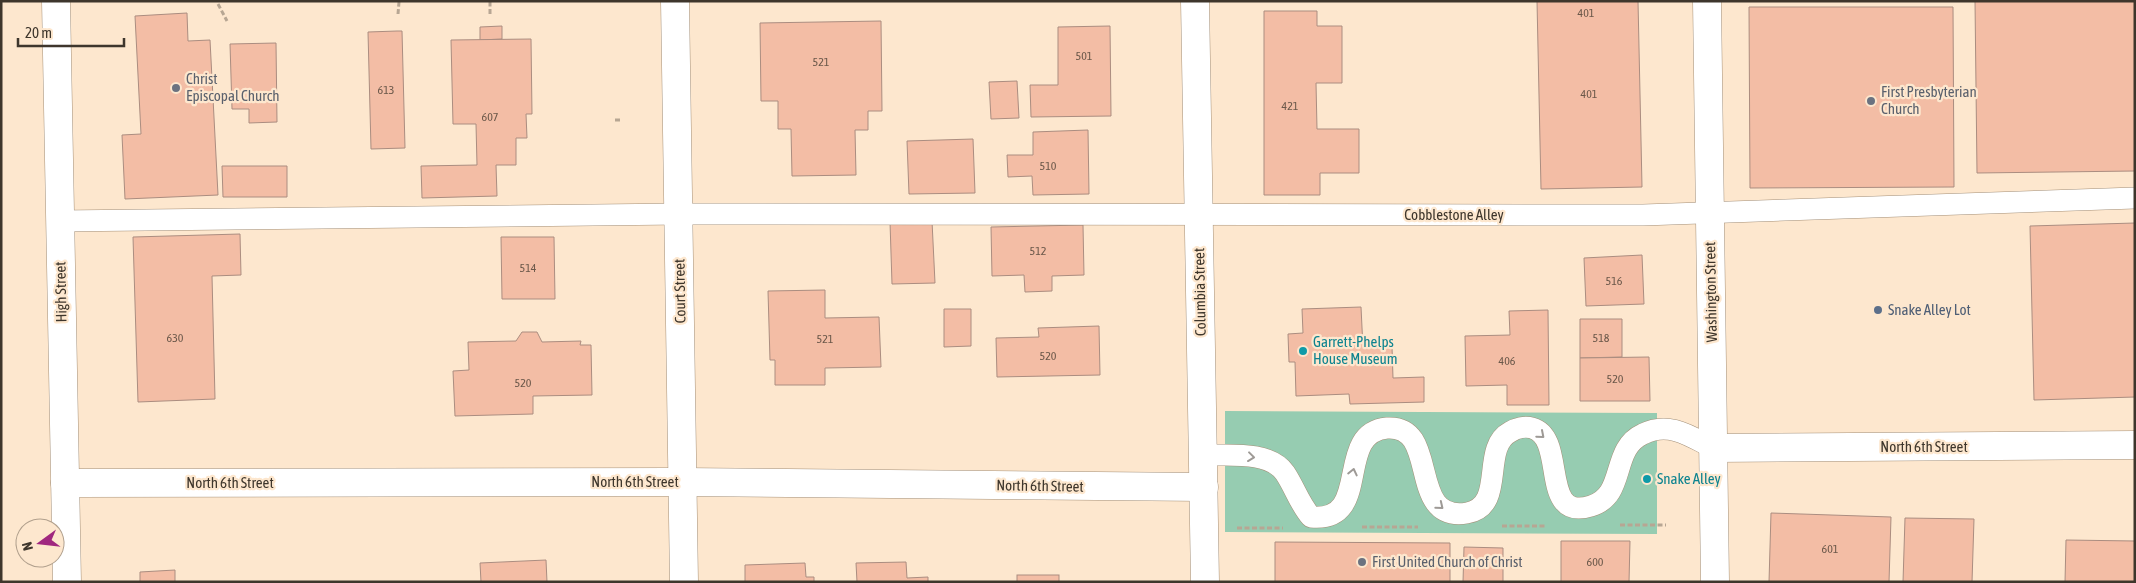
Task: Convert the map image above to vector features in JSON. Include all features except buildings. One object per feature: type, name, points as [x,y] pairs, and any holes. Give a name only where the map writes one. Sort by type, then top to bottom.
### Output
[{"type":"street","name":"High Street","points":[[56,1],[67,582]]},
{"type":"street","name":"Court Street","points":[[675,1],[680,214],[684,582]]},
{"type":"street","name":"Columbia Street","points":[[1195,1],[1205,582]]},
{"type":"street","name":"Washington Street","points":[[1707,1],[1715,582]]},
{"type":"street","name":"North 6th Street","points":[[1713,448],[2135,445]]},
{"type":"street","name":"North 6th Street","points":[[65,483],[682,482],[1204,487]]},
{"type":"lane","name":"Cobblestone Alley","points":[[60,221],[680,214],[1199,213],[1262,215],[1710,213],[2135,198]]},
{"type":"lane","points":[[1203,455],[1249,456],[1268,460],[1284,471],[1300,505],[1311,517],[1324,518],[1336,514],[1346,502],[1356,455],[1364,443],[1373,433],[1386,428],[1399,429],[1411,437],[1424,464],[1433,501],[1444,511],[1457,513],[1469,512],[1480,508],[1488,497],[1500,441],[1509,432],[1525,427],[1538,430],[1548,440],[1558,493],[1567,504],[1578,508],[1591,506],[1603,500],[1612,490],[1626,446],[1637,436],[1651,430],[1667,428],[1683,432],[1713,448]]},
{"type":"path","points":[[398,2],[398,14]]},
{"type":"path","points":[[490,2],[490,14]]},
{"type":"path","points":[[218,4],[226,21]]},
{"type":"path","points":[[615,120],[622,120]]},
{"type":"green space","points":[[1225,411],[1657,413],[1657,534],[1225,532]]},
{"type":"place","name":"Christ Episcopal Church","points":[[176,88]]},
{"type":"place","name":"First Presbyterian Church","points":[[1871,101]]},
{"type":"place","name":"Snake Alley Lot","points":[[1878,310]]},
{"type":"place","name":"Garrett-Phelps House Museum","points":[[1303,351]]},
{"type":"place","name":"Snake Alley","points":[[1647,479]]},
{"type":"place","name":"First United Church of Christ","points":[[1362,562]]}]
